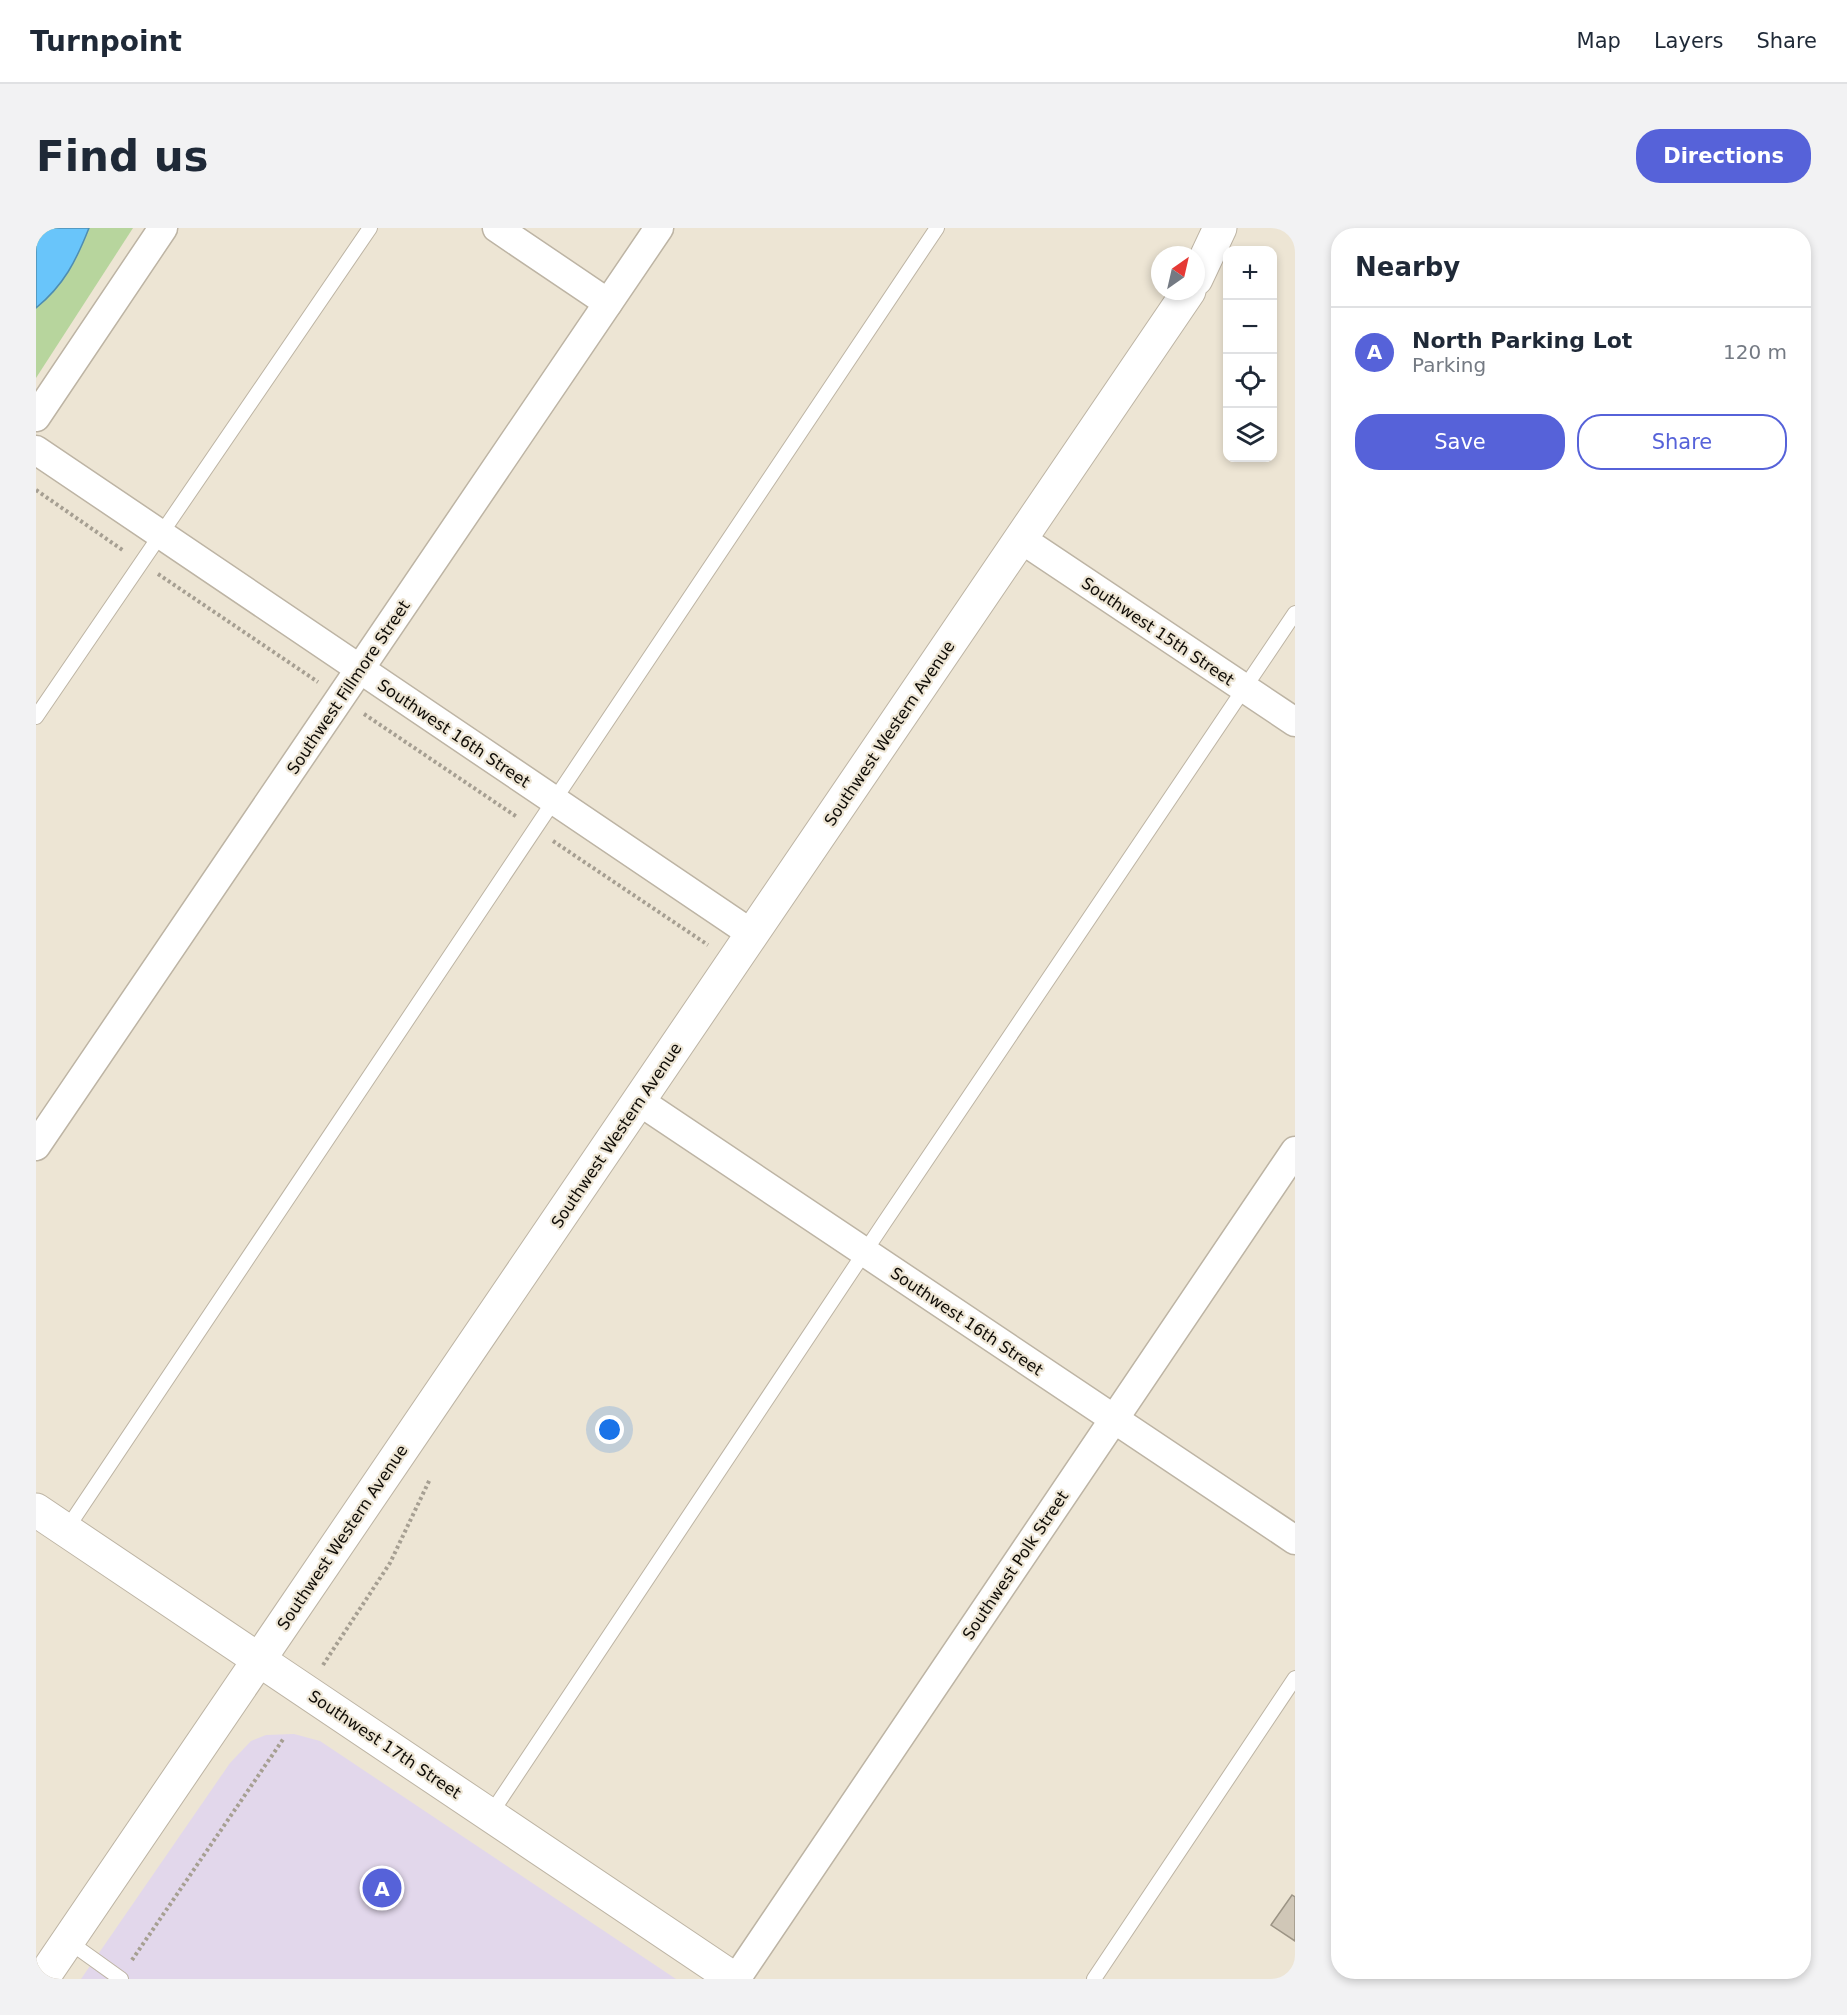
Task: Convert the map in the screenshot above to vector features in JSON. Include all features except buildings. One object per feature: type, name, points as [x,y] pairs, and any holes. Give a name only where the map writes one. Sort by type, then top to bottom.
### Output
[{"type":"street","points":[[36,417],[163,228]]},
{"type":"street","points":[[496,228],[608,303]]},
{"type":"street","name":"Southwest Fillmore Street","points":[[36,1146],[659,228]]},
{"type":"street","points":[[1205,260],[1220,228]]},
{"type":"street","name":"Southwest Western Avenue","points":[[42,1979],[1183,300]]},
{"type":"street","name":"Southwest 16th Street","points":[[36,450],[752,934]]},
{"type":"street","name":"Southwest 15th Street","points":[[1021,539],[1295,722]]},
{"type":"street","name":"Southwest 16th Street","points":[[639,1101],[1295,1540]]},
{"type":"street","name":"Southwest Polk Street","points":[[735,1979],[1295,1151]]},
{"type":"street","name":"Southwest 17th Street","points":[[48,1521],[735,1979]]},
{"type":"lane","points":[[36,717],[370,228]]},
{"type":"lane","points":[[48,1521],[535,829],[937,228]]},
{"type":"lane","points":[[490,1815],[864,1252],[1295,613]]},
{"type":"lane","points":[[1094,1979],[1295,1678]]},
{"type":"lane","points":[[68,1941],[120,1978]]},
{"type":"path","points":[[36,490],[733,962]]},
{"type":"path","points":[[323,1665],[390,1563],[429,1479]]},
{"type":"path","points":[[120,1978],[284,1737]]},
{"type":"shaded area","points":[[294,1734],[320,1741],[676,1979],[81,1979],[230,1763],[251,1741],[266,1735]]},
{"type":"green space","points":[[36,228],[133,228],[36,378]]},
{"type":"water","points":[[36,228],[89,228],[68,272],[36,308]]},
{"type":"place","name":"North Parking Lot","points":[[382,1888]]}]
